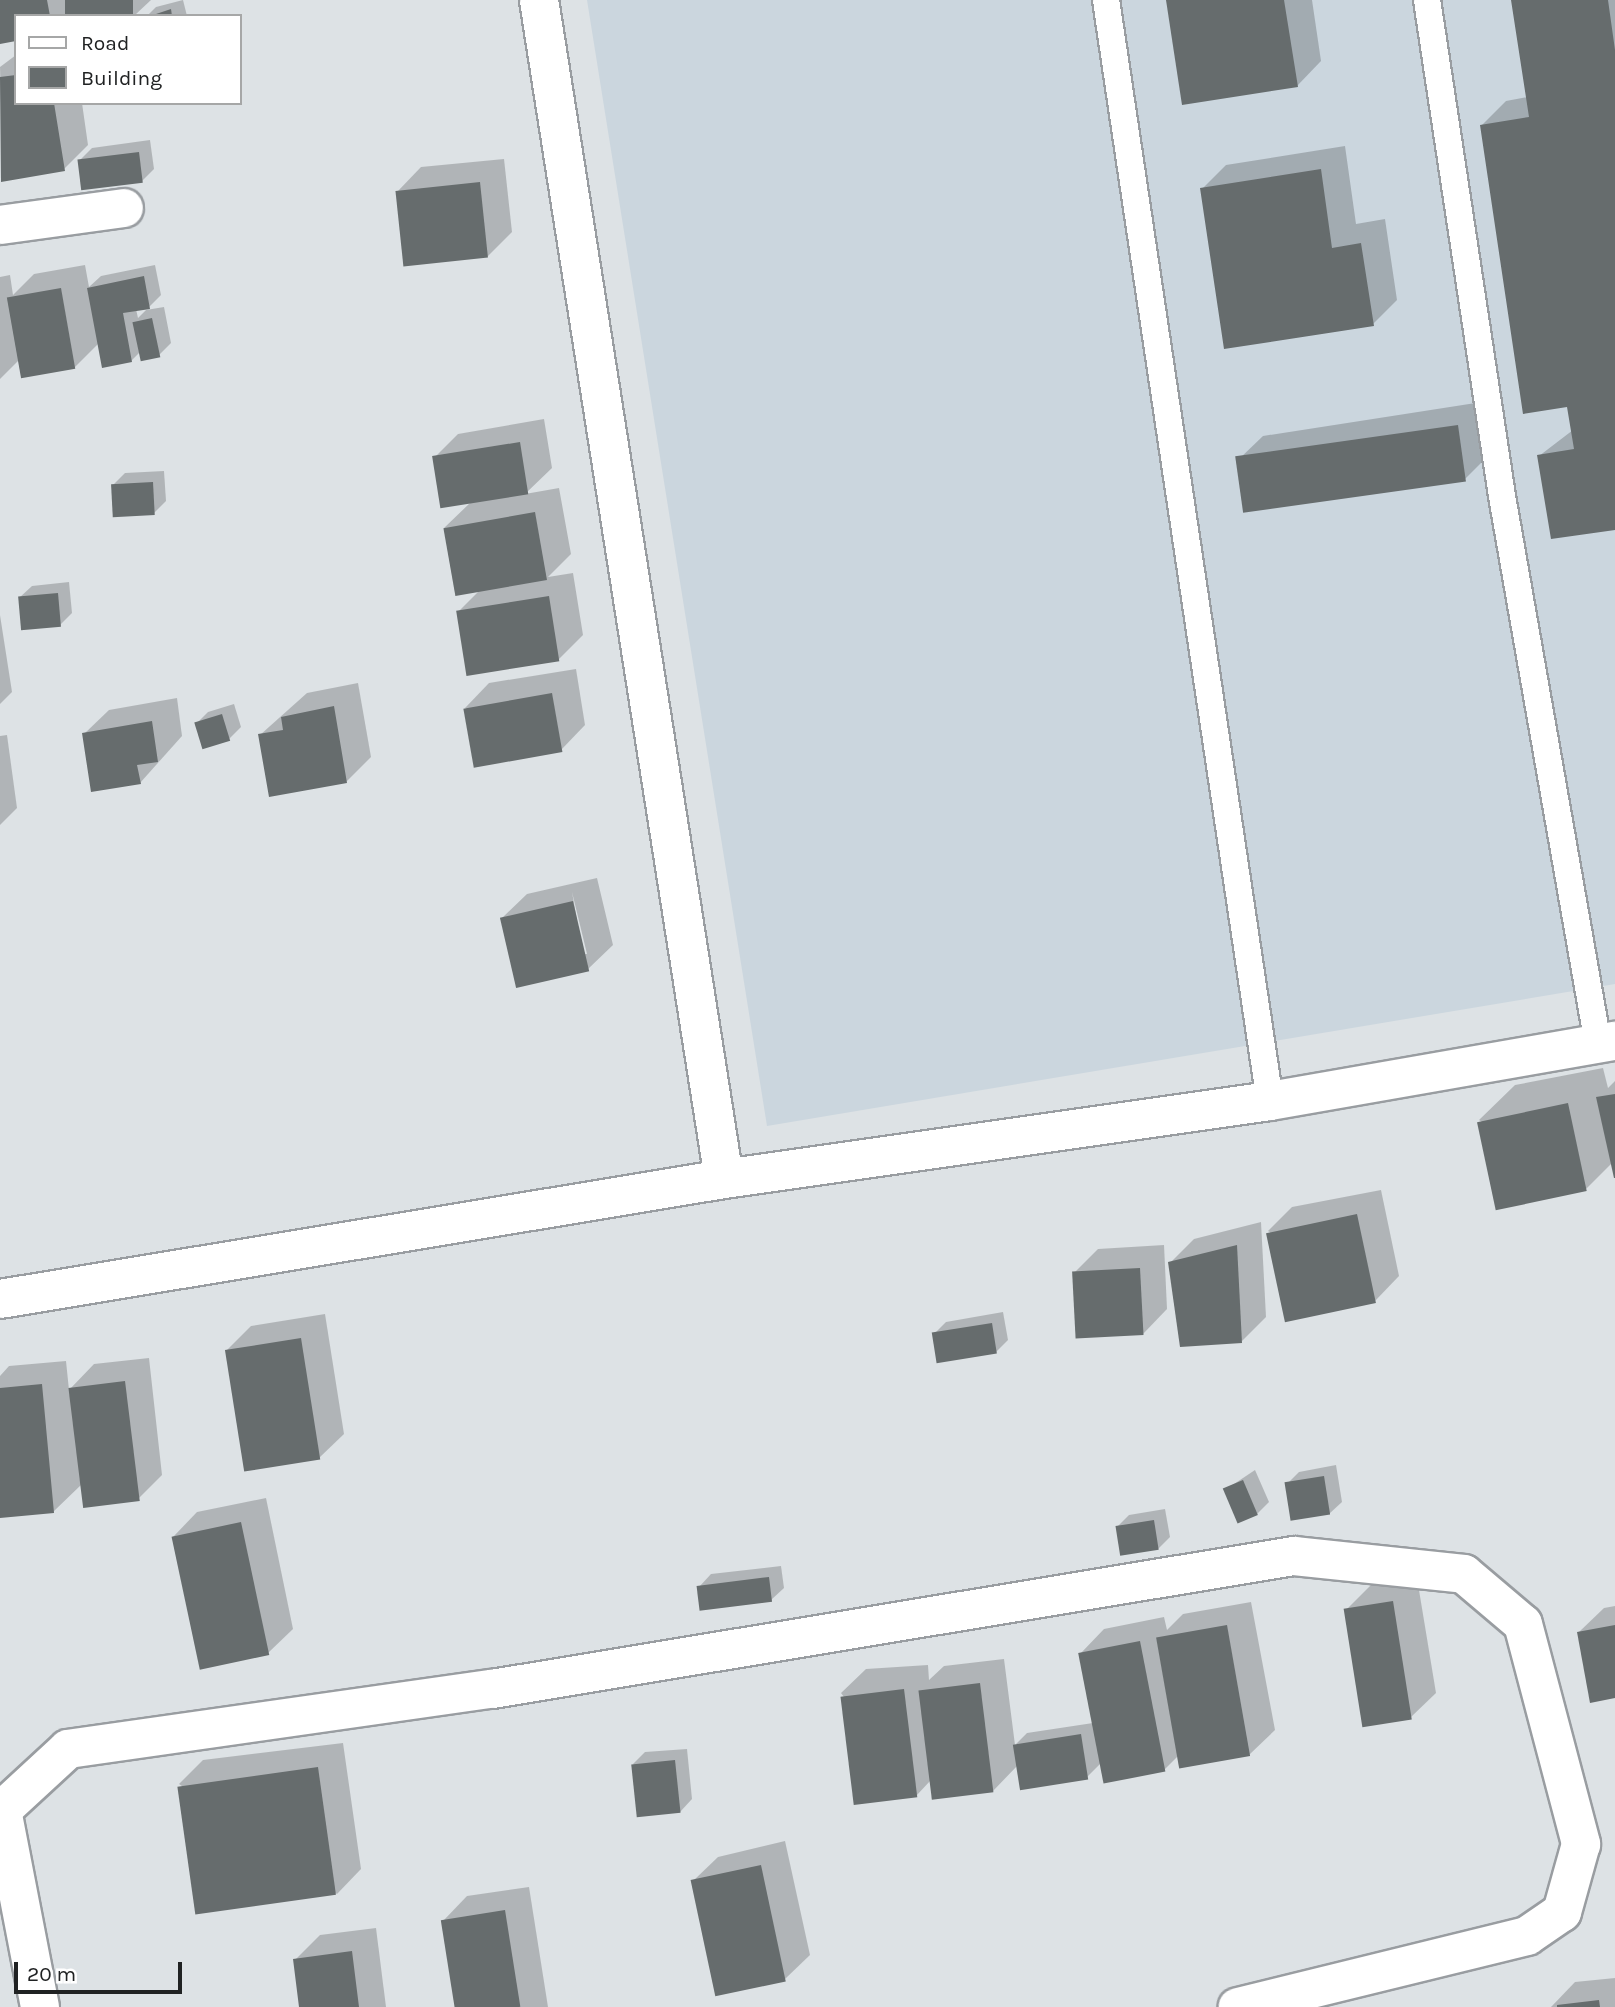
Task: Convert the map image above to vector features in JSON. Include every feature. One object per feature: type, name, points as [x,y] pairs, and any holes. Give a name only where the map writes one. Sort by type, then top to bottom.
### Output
[{"type":"street","points":[[539,0],[724,1179]]},
{"type":"street","points":[[0,225],[124,208]]},
{"type":"street","points":[[0,1299],[724,1179],[1270,1101],[1607,1042]]},
{"type":"street","points":[[40,2007],[2,1810],[68,1749],[492,1689],[1294,1556],[1464,1574],[1523,1624],[1581,1844],[1562,1912],[1527,1936],[1238,2007]]},
{"type":"lane","points":[[1106,0],[1270,1101]]},
{"type":"lane","points":[[1427,0],[1502,496],[1607,1042]]},
{"type":"shaded area","points":[[587,0],[1615,0],[1615,984],[767,1126]]},
{"type":"building","points":[[0,0],[47,0],[50,14],[14,14],[14,41],[0,44]]},
{"type":"building","points":[[65,0],[133,0],[133,14],[65,14]]},
{"type":"building","points":[[1166,0],[1284,0],[1298,87],[1182,105]]},
{"type":"building","points":[[1511,0],[1608,0],[1615,50],[1615,530],[1551,539],[1537,455],[1574,449],[1567,407],[1523,414],[1480,125],[1529,117]]},
{"type":"building","points":[[171,9],[172,14],[156,14]]},
{"type":"building","points":[[14,75],[14,105],[54,105],[65,171],[1,182],[0,77]]},
{"type":"building","points":[[139,152],[143,183],[81,190],[77,160]]},
{"type":"building","points":[[1321,169],[1332,248],[1361,243],[1374,326],[1224,349],[1200,188]]},
{"type":"building","points":[[480,182],[488,258],[403,266],[395,191]]},
{"type":"building","points":[[144,276],[150,309],[123,313],[132,362],[102,368],[87,288]]},
{"type":"building","points":[[61,288],[75,369],[21,378],[7,298]]},
{"type":"building","points":[[152,318],[160,357],[141,361],[132,322]]},
{"type":"building","points":[[1458,425],[1466,481],[1243,513],[1235,456]]},
{"type":"building","points":[[520,442],[528,494],[440,508],[432,456]]},
{"type":"building","points":[[153,482],[155,515],[113,517],[111,484]]},
{"type":"building","points":[[535,512],[547,580],[455,596],[443,528]]},
{"type":"building","points":[[58,593],[61,627],[21,630],[18,596]]},
{"type":"building","points":[[549,596],[559,661],[466,676],[456,611]]},
{"type":"building","points":[[552,693],[562,752],[474,768],[463,709]]},
{"type":"building","points":[[334,706],[347,783],[269,797],[258,734],[283,730],[281,717]]},
{"type":"building","points":[[222,714],[230,741],[202,749],[194,722]]},
{"type":"building","points":[[152,721],[158,762],[137,765],[141,784],[91,792],[82,733]]},
{"type":"building","points":[[573,901],[589,971],[516,988],[500,918]]},
{"type":"building","points":[[1615,1094],[1615,1178],[1614,1178],[1596,1097]]},
{"type":"building","points":[[1568,1103],[1587,1191],[1496,1210],[1477,1122]]},
{"type":"building","points":[[1357,1214],[1376,1303],[1285,1322],[1266,1233]]},
{"type":"building","points":[[1237,1245],[1242,1343],[1180,1347],[1168,1262]]},
{"type":"building","points":[[1140,1268],[1144,1335],[1076,1338],[1072,1272]]},
{"type":"building","points":[[992,1323],[997,1354],[937,1363],[932,1333]]},
{"type":"building","points":[[301,1338],[320,1459],[244,1472],[225,1350]]},
{"type":"building","points":[[125,1381],[140,1501],[83,1508],[68,1388]]},
{"type":"building","points":[[42,1384],[54,1513],[0,1518],[0,1388]]},
{"type":"building","points":[[1324,1476],[1330,1515],[1291,1521],[1284,1482]]},
{"type":"building","points":[[1243,1480],[1258,1515],[1238,1524],[1223,1489]]},
{"type":"building","points":[[1154,1520],[1159,1550],[1120,1556],[1115,1526]]},
{"type":"building","points":[[241,1522],[269,1655],[200,1670],[172,1537]]},
{"type":"building","points":[[769,1577],[772,1602],[700,1611],[697,1586]]},
{"type":"building","points":[[1393,1601],[1412,1720],[1362,1727],[1344,1609]]},
{"type":"building","points":[[1227,1625],[1250,1756],[1179,1768],[1156,1638]]},
{"type":"building","points":[[1615,1625],[1615,1698],[1590,1703],[1577,1632]]},
{"type":"building","points":[[1140,1641],[1165,1772],[1104,1784],[1078,1653]]},
{"type":"building","points":[[980,1683],[993,1792],[932,1800],[918,1691]]},
{"type":"building","points":[[904,1689],[917,1797],[854,1805],[840,1697]]},
{"type":"building","points":[[1081,1734],[1088,1779],[1020,1790],[1013,1745]]},
{"type":"building","points":[[675,1760],[681,1813],[637,1817],[631,1765]]},
{"type":"building","points":[[318,1767],[336,1895],[195,1915],[177,1787]]},
{"type":"building","points":[[761,1865],[786,1981],[715,1996],[691,1880]]},
{"type":"building","points":[[505,1910],[520,2007],[455,2007],[441,1920]]},
{"type":"building","points":[[352,1951],[359,2007],[299,2007],[293,1959]]},
{"type":"building","points":[[1599,2000],[1600,2007],[1557,2007],[1557,2005]]}]
